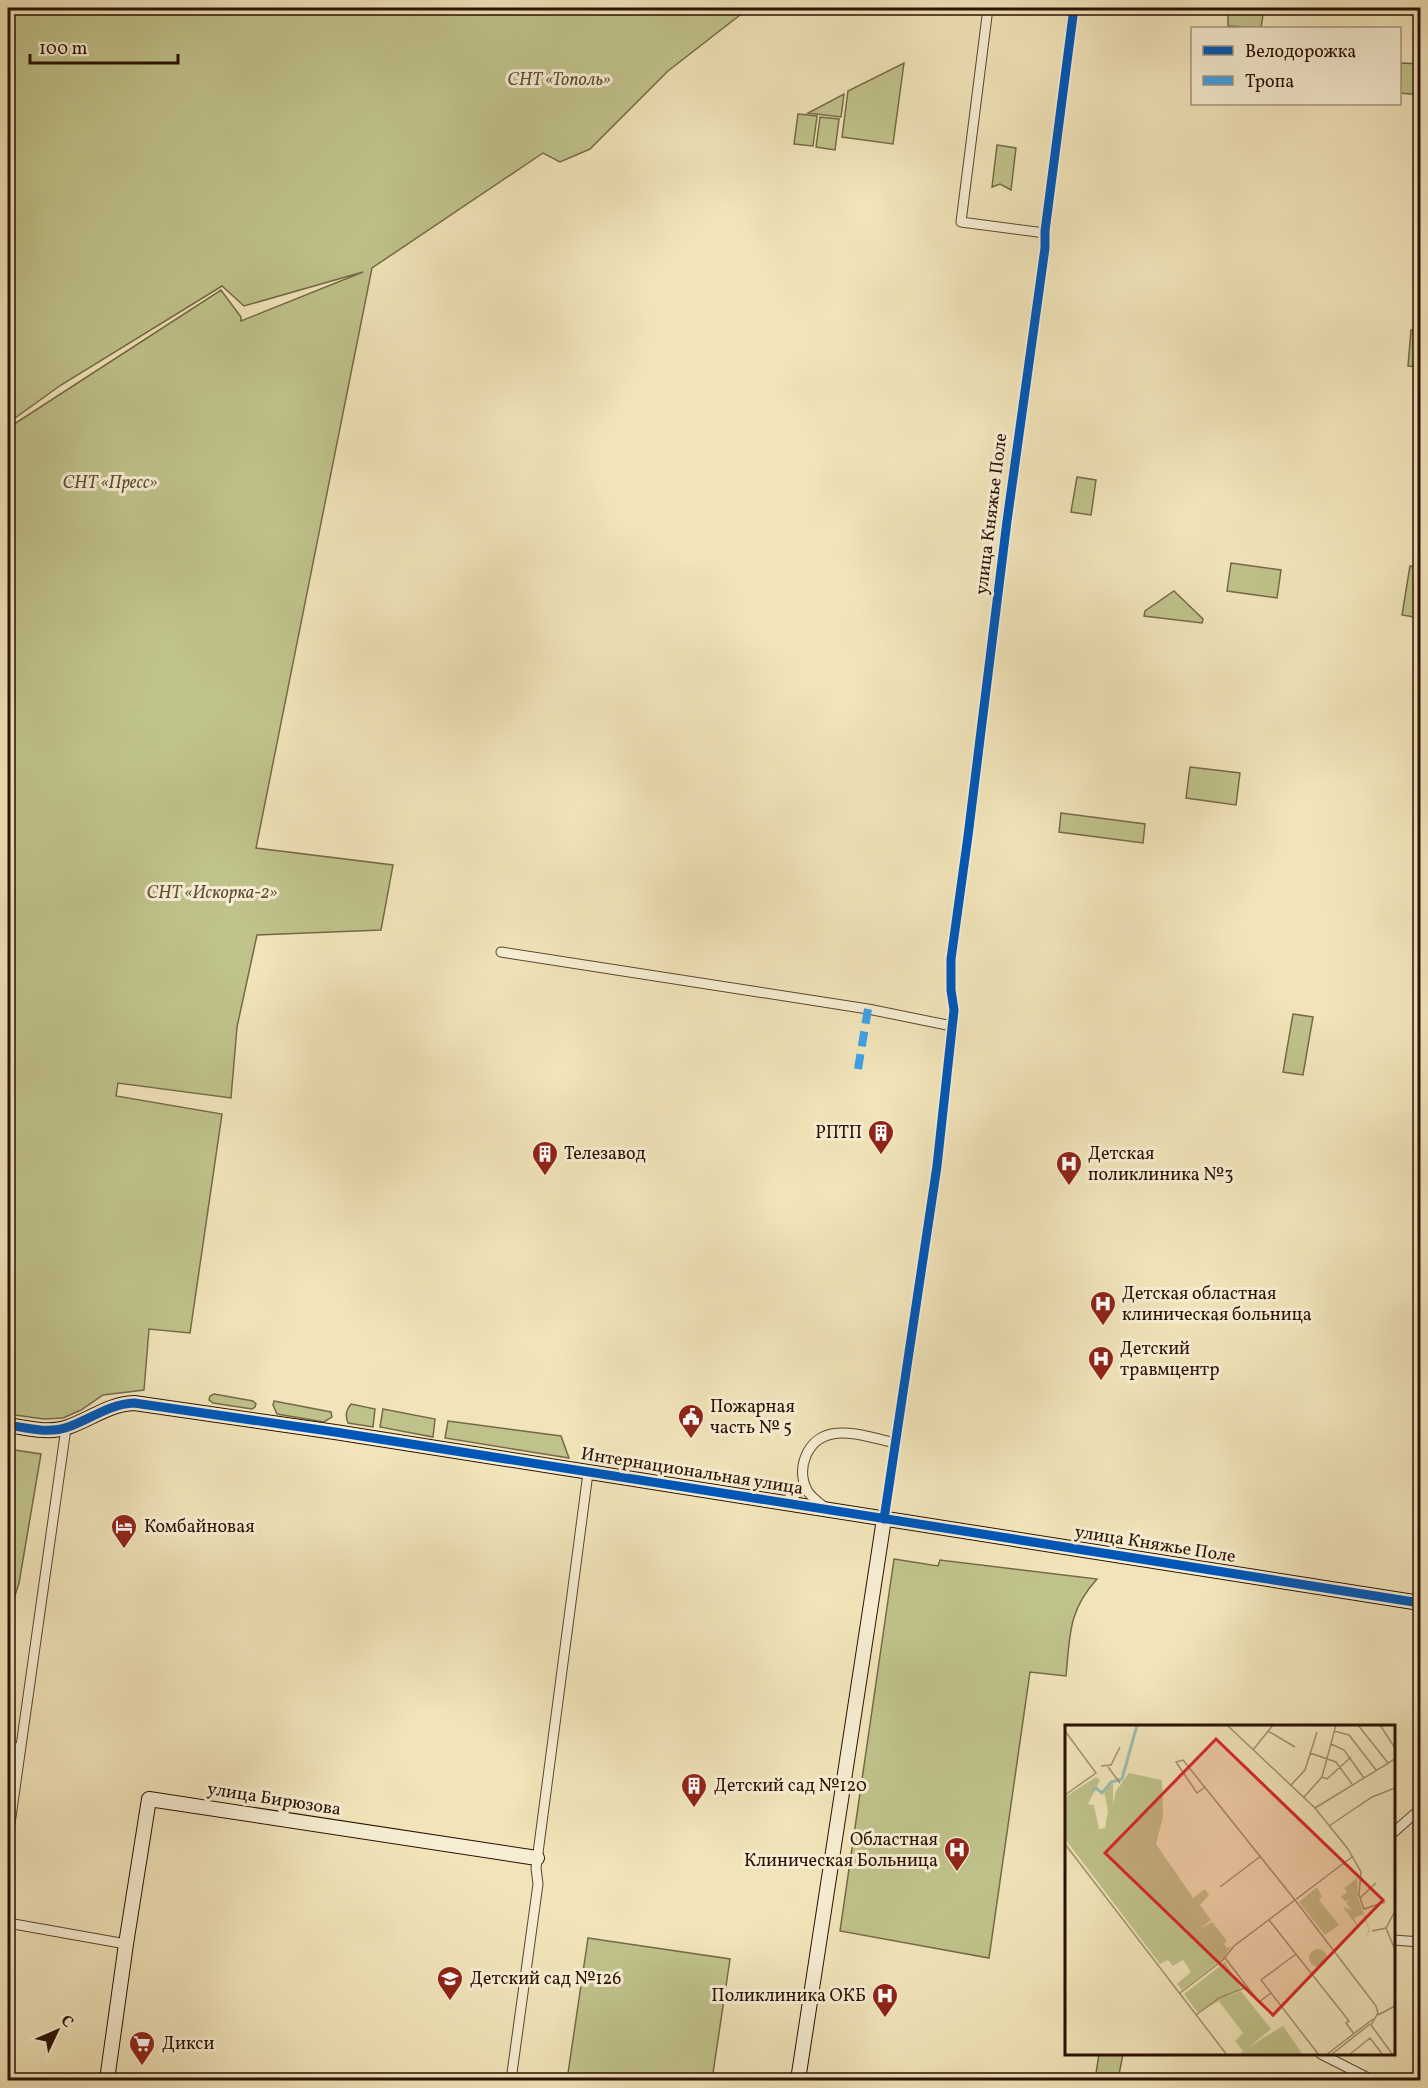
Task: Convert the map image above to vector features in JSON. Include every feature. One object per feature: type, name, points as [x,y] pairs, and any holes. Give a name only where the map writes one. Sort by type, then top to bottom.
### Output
[{"type":"street","points":[[988,8],[961,222],[1045,233]]},
{"type":"street","name":"улица Княжье Поле","points":[[952,1026],[954,1010],[951,990],[951,959],[1074,8]]},
{"type":"street","points":[[501,952],[868,1009],[952,1026],[937,1166],[798,2080]]},
{"type":"street","name":"Интернациональная улица","points":[[8,1425],[44,1430],[66,1428],[113,1406],[134,1403],[314,1429],[884,1519]]},
{"type":"street","points":[[8,1838],[66,1428]]},
{"type":"street","points":[[829,1510],[814,1499],[804,1483],[802,1465],[812,1446],[825,1436],[833,1434],[853,1435],[896,1443]]},
{"type":"street","points":[[511,2080],[538,1884],[537,1858],[588,1473]]},
{"type":"street","points":[[782,1503],[799,1492],[804,1483]]},
{"type":"street","name":"улица Княжье Поле","points":[[884,1519],[1420,1603]]},
{"type":"street","points":[[8,1744],[20,1750]]},
{"type":"street","name":"улица Бирюзова","points":[[107,2080],[149,1799],[537,1858]]},
{"type":"street","points":[[1395,1831],[1420,1809]]},
{"type":"street","points":[[8,1923],[126,1944]]},
{"type":"street","points":[[1395,1940],[1420,1942]]},
{"type":"street","points":[[1323,2055],[1372,2080]]},
{"type":"green space","points":[[8,8],[749,8],[668,71],[590,149],[560,162],[543,153],[372,268],[256,848],[393,865],[381,930],[257,935],[237,1027],[231,1098],[118,1083],[116,1096],[222,1114],[190,1333],[149,1329],[144,1390],[103,1395],[81,1410],[63,1418],[44,1419],[8,1414],[8,428],[221,290],[241,317],[241,321],[363,272],[244,306],[222,286],[61,385],[8,423]]},
{"type":"green space","points":[[1228,8],[1264,8],[1261,27],[1228,26]]},
{"type":"green space","points":[[904,63],[893,144],[842,137],[848,91]]},
{"type":"green space","points":[[1401,63],[1420,64],[1420,95],[1401,93]]},
{"type":"green space","points":[[844,94],[841,117],[808,113]]},
{"type":"green space","points":[[798,114],[817,116],[813,146],[794,144]]},
{"type":"green space","points":[[820,117],[839,119],[835,150],[816,147]]},
{"type":"green space","points":[[997,145],[1016,148],[1011,190],[1000,184],[992,187]]},
{"type":"green space","points":[[1411,330],[1420,331],[1420,367],[1408,366]]},
{"type":"green space","points":[[1077,477],[1096,480],[1091,515],[1071,512]]},
{"type":"green space","points":[[1231,563],[1281,570],[1277,598],[1227,591]]},
{"type":"green space","points":[[1410,566],[1420,568],[1420,618],[1402,615]]},
{"type":"green space","points":[[1174,591],[1203,619],[1202,623],[1144,616],[1145,611]]},
{"type":"green space","points":[[1190,767],[1240,773],[1236,805],[1186,798]]},
{"type":"green space","points":[[1061,813],[1145,824],[1143,843],[1059,832]]},
{"type":"green space","points":[[1293,1014],[1313,1017],[1303,1075],[1283,1072]]},
{"type":"green space","points":[[214,1394],[253,1401],[256,1404],[252,1409],[213,1403],[209,1400]]},
{"type":"green space","points":[[274,1401],[331,1412],[332,1417],[324,1422],[277,1414],[273,1405]]},
{"type":"green space","points":[[351,1404],[375,1409],[373,1427],[348,1423],[346,1413]]},
{"type":"green space","points":[[383,1409],[435,1419],[433,1437],[380,1427]]},
{"type":"green space","points":[[448,1421],[561,1436],[569,1458],[445,1438]]},
{"type":"green space","points":[[8,1449],[41,1454],[19,1583],[8,1617]]},
{"type":"green space","points":[[894,1559],[938,1566],[940,1560],[1097,1579],[1080,1602],[1072,1624],[1066,1676],[1030,1672],[989,1958],[840,1931]]},
{"type":"green space","points":[[588,1938],[730,1959],[712,2080],[567,2080]]},
{"type":"green space","points":[[1099,2055],[1123,2055],[1118,2080],[1095,2080]]},
{"type":"marked path","points":[[858,1069],[868,1009]]},
{"type":"cycle path","points":[[884,1519],[937,1166],[954,1010],[951,990],[951,959],[1007,521],[1045,248],[1045,231],[1074,8]]},
{"type":"cycle path","points":[[8,1425],[38,1430],[61,1429],[108,1409],[134,1403],[335,1432],[1420,1603]]},
{"type":"place","name":"РПТП","points":[[881,1156]]},
{"type":"place","name":"Телезавод","points":[[545,1177]]},
{"type":"place","name":"Детская поликлиника №3","points":[[1069,1187]]},
{"type":"place","name":"Детская областная клиническая больница","points":[[1103,1327]]},
{"type":"place","name":"Детский травмцентр","points":[[1101,1382]]},
{"type":"place","name":"Пожарная часть № 5","points":[[691,1440]]},
{"type":"place","name":"Комбайновая","points":[[124,1550]]},
{"type":"place","name":"Детский сад №120","points":[[694,1809]]},
{"type":"place","name":"Областная Клиническая Больница","points":[[957,1873]]},
{"type":"place","name":"Детский сад №126","points":[[450,2002]]},
{"type":"place","name":"Поликлиника ОКБ","points":[[885,2019]]},
{"type":"place","name":"Дикси","points":[[142,2067]]},
{"type":"park label","name":"СНТ «Тополь»","points":[[559,80]]},
{"type":"park label","name":"СНТ «Пресс»","points":[[110,483]]},
{"type":"park label","name":"СНТ «Искорка-2»","points":[[212,893]]}]
